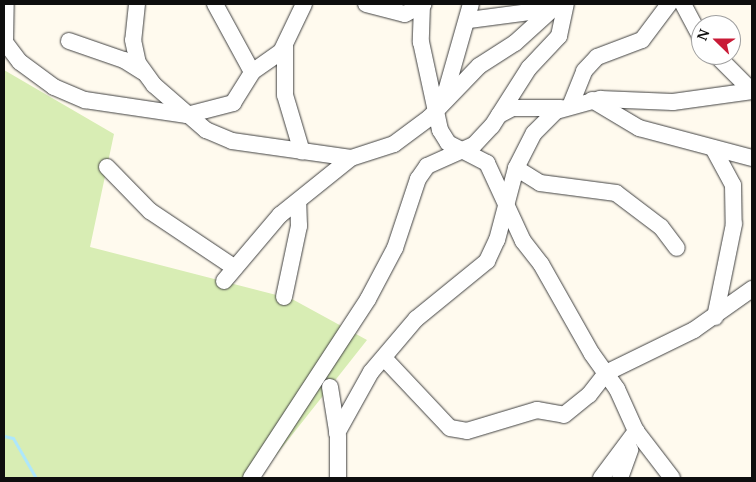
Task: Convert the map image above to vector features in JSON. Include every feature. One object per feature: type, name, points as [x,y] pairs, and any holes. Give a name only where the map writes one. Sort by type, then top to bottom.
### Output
[{"type":"street","points":[[6,4],[4,42],[32,80],[50,97]]},
{"type":"street","points":[[137,4],[133,40],[138,64],[145,74]]},
{"type":"street","points":[[215,4],[252,72]]},
{"type":"street","points":[[302,152],[285,95],[285,45],[304,4]]},
{"type":"street","points":[[366,4],[405,14],[423,4]]},
{"type":"street","points":[[423,4],[421,42],[448,142],[486,163],[523,241],[541,264],[606,374],[636,431],[672,478]]},
{"type":"street","points":[[337,433],[384,358],[416,319],[487,262],[506,206],[516,168],[534,133],[566,106],[584,71],[597,57],[642,40],[669,4]]},
{"type":"street","points":[[683,4],[691,19]]},
{"type":"street","points":[[438,109],[470,12],[559,5]]},
{"type":"street","points":[[224,281],[298,202],[352,158],[394,144],[438,109],[479,66],[515,43],[559,5]]},
{"type":"street","points":[[250,478],[368,299],[395,248],[418,179],[427,166],[464,150],[499,115],[529,68],[559,36],[559,5]]},
{"type":"street","points":[[69,41],[124,60],[145,74],[187,115],[232,141],[352,158]]},
{"type":"street","points":[[32,80],[85,100],[187,115],[233,103],[252,72],[285,45]]},
{"type":"street","points":[[726,65],[752,91]]},
{"type":"street","points":[[499,115],[513,108],[566,106],[592,100],[673,102],[752,91]]},
{"type":"street","points":[[592,100],[639,128],[752,158]]},
{"type":"street","points":[[713,148],[733,186],[734,224],[715,317]]},
{"type":"street","points":[[107,167],[150,211],[235,268]]},
{"type":"street","points":[[516,168],[540,183],[616,193],[661,227],[677,248]]},
{"type":"street","points":[[284,297],[299,226],[298,202]]},
{"type":"street","points":[[384,358],[434,416],[450,428],[467,431],[537,410],[564,416],[589,396],[606,374],[715,317],[752,289]]},
{"type":"street","points":[[330,387],[337,433],[338,478]]},
{"type":"street","points":[[601,478],[636,431]]},
{"type":"street","points":[[620,478],[636,431]]},
{"type":"green space","points":[[4,70],[114,134],[90,247],[292,299],[367,340],[258,478],[4,478]]},
{"type":"waterway","points":[[4,436],[13,438],[36,478]]}]
